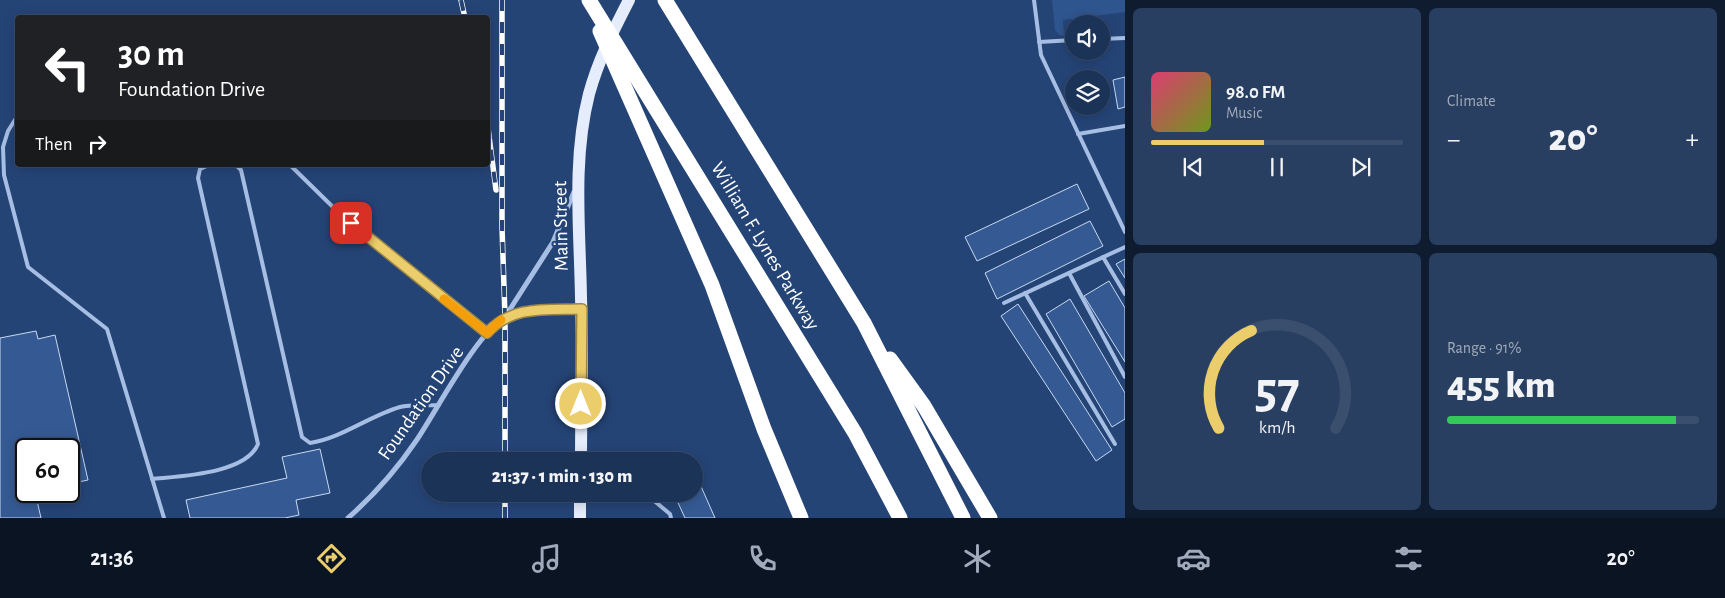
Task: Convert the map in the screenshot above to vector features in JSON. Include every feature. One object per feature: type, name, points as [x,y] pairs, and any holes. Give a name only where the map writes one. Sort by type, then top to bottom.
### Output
[{"type":"highway","name":"William F. Lynes Parkway","points":[[588,0],[665,121],[855,433],[900,518]]},
{"type":"highway","points":[[588,0],[712,286],[764,429],[801,518]]},
{"type":"highway","points":[[665,0],[864,323],[924,406],[990,518]]},
{"type":"highway","points":[[864,323],[963,518]]},
{"type":"main road","name":"Main Street","points":[[581,452],[582,309],[578,180],[582,132],[589,94],[602,52],[629,0]]},
{"type":"main road","points":[[580,502],[580,518]]},
{"type":"street","points":[[505,317],[553,242],[567,213],[578,180]]},
{"type":"street","name":"Foundation Drive","points":[[348,518],[387,477],[415,442],[487,333],[505,317],[527,310],[582,309]]},
{"type":"lane","points":[[1034,0],[1041,54],[1125,232]]},
{"type":"lane","points":[[1110,39],[1125,38]]},
{"type":"lane","points":[[1039,42],[1065,41]]},
{"type":"lane","points":[[15,120],[8,131],[3,147],[4,175],[28,267],[107,330],[164,518]]},
{"type":"lane","points":[[1078,134],[1125,126]]},
{"type":"lane","points":[[152,479],[194,474],[235,465],[255,451],[258,444],[198,178],[200,168],[203,167]]},
{"type":"lane","points":[[238,167],[241,170],[302,437],[310,443],[326,440],[402,407],[438,405]]},
{"type":"lane","points":[[292,167],[336,210],[487,333]]},
{"type":"lane","points":[[1004,303],[1125,247]]},
{"type":"lane","points":[[1103,257],[1125,294]]},
{"type":"lane","points":[[1068,273],[1125,377]]},
{"type":"lane","points":[[1025,293],[1115,444]]},
{"type":"lane","points":[[656,502],[670,514],[671,518]]},
{"type":"shaded area","points":[[1052,0],[1125,0],[1125,12],[1102,15],[1065,15],[1065,20],[1063,20],[1064,36],[1059,35],[1055,30]]},
{"type":"building","points":[[1125,77],[1125,107],[1118,109],[1113,80]]},
{"type":"building","points":[[1077,184],[1089,209],[977,261],[965,237]]},
{"type":"building","points":[[1090,221],[1103,246],[997,299],[985,273]]},
{"type":"building","points":[[1125,259],[1125,278],[1116,264]]},
{"type":"building","points":[[1109,281],[1125,308],[1125,362],[1084,296]]},
{"type":"building","points":[[1070,299],[1125,393],[1125,419],[1112,427],[1046,314]]},
{"type":"building","points":[[1018,304],[1112,450],[1096,461],[1001,316]]},
{"type":"building","points":[[36,331],[38,339],[55,335],[78,438],[15,438],[15,503],[38,503],[41,518],[0,518],[0,338]]},
{"type":"building","points":[[80,445],[88,480],[80,482]]},
{"type":"building","points":[[320,449],[330,493],[296,500],[299,515],[285,518],[190,518],[186,500],[287,478],[282,457]]},
{"type":"building","points":[[703,491],[715,518],[685,518],[678,502],[703,502]]},
{"type":"railway","points":[[461,0],[464,15]]},
{"type":"railway","points":[[502,0],[502,227],[505,317],[505,452]]},
{"type":"railway","points":[[490,144],[496,190]]},
{"type":"railway","points":[[505,502],[505,518]]},
{"type":"slow traffic","points":[[444,299],[487,333],[501,320]]},
{"type":"route","points":[[351,223],[487,333],[496,323],[517,312],[527,310],[582,309],[581,404]]}]
